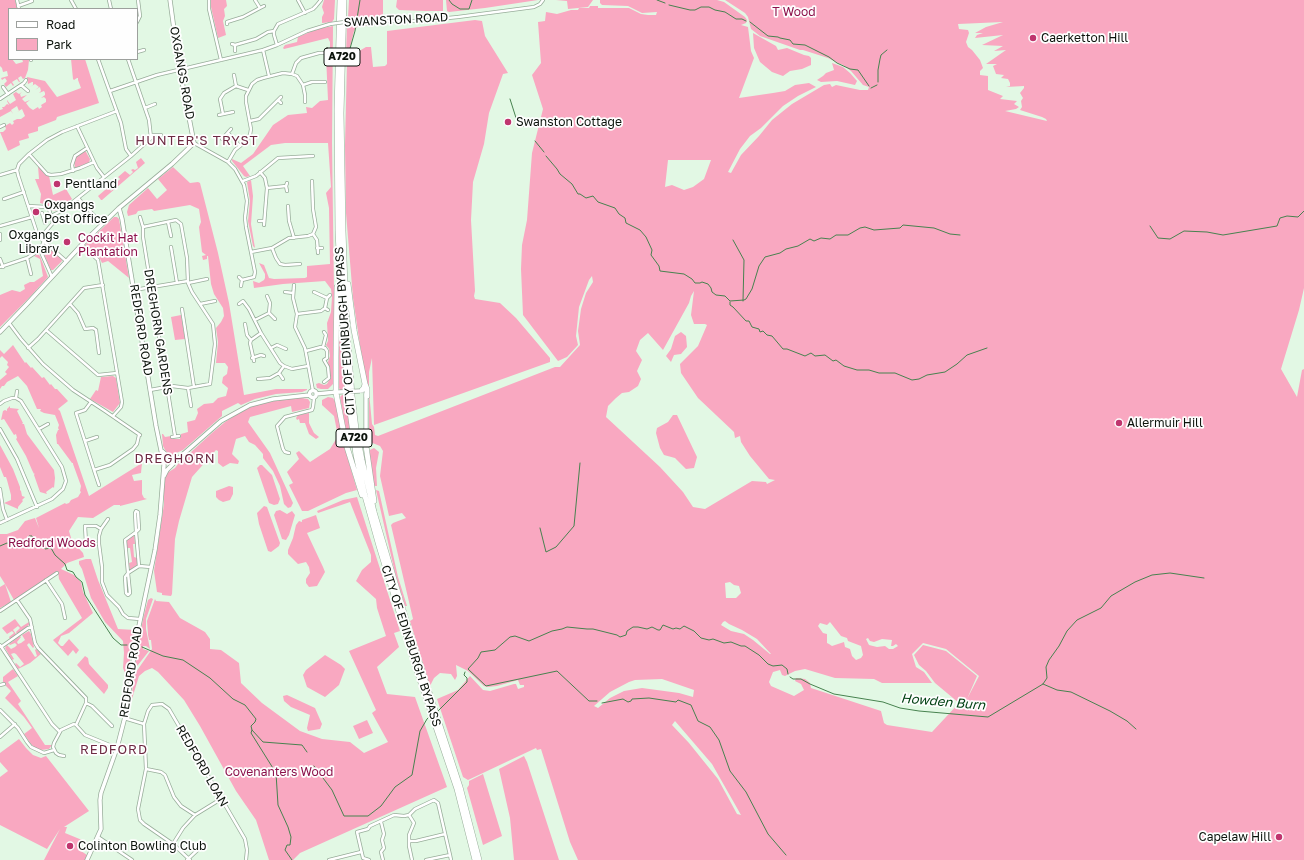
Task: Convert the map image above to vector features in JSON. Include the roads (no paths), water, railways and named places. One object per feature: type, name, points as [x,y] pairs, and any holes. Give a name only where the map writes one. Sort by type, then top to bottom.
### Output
[{"type":"highway","name":"CITY OF EDINBURGH BYPASS","points":[[340,0],[337,110],[342,313],[356,455],[365,496],[379,546],[417,671],[454,782],[475,860]]},
{"type":"highway","name":"CITY OF EDINBURGH BYPASS","points":[[344,0],[340,231],[352,396],[356,429],[369,492],[386,552],[422,671],[460,787],[480,860]]},
{"type":"highway","points":[[340,231],[354,330],[367,389],[367,396]]},
{"type":"highway","points":[[340,231],[336,357],[338,392],[346,444],[351,463],[379,546]]},
{"type":"highway","points":[[361,390],[364,388],[365,384]]},
{"type":"highway","points":[[366,446],[373,493],[386,552]]},
{"type":"main road","name":"OXGANGS ROAD","points":[[170,0],[180,70],[194,143]]},
{"type":"main road","points":[[0,332],[102,224],[194,143]]},
{"type":"main road","points":[[122,219],[123,209],[127,202]]},
{"type":"main road","name":"REDFORD ROAD","points":[[119,208],[156,426],[164,460]]},
{"type":"main road","points":[[114,213],[119,214],[122,219]]},
{"type":"main road","points":[[183,455],[171,458],[167,457],[164,460],[164,465],[169,467],[173,463],[183,455],[221,421],[250,405],[273,399],[309,395],[311,397],[338,392],[361,390],[367,396],[366,446]]},
{"type":"main road","points":[[309,395],[311,391],[313,391],[316,392],[315,396]]},
{"type":"main road","points":[[162,451],[171,458],[173,463]]},
{"type":"main road","name":"REDFORD ROAD","points":[[87,860],[98,837],[101,824],[101,793],[117,748],[124,718],[140,619],[160,514],[164,465]]},
{"type":"main road","name":"REDFORD ROAD","points":[[163,479],[169,467]]},
{"type":"street","points":[[17,0],[19,7],[32,2]]},
{"type":"street","points":[[138,0],[140,16],[138,20]]},
{"type":"street","points":[[209,0],[209,9],[221,60]]},
{"type":"street","points":[[255,0],[260,8]]},
{"type":"street","points":[[298,0],[305,13]]},
{"type":"street","points":[[277,45],[274,31],[278,24],[305,13],[316,6],[321,0]]},
{"type":"street","name":"SWANSTON ROAD","points":[[110,91],[180,70],[263,50],[307,31],[330,24],[352,21],[418,21],[458,17],[534,7],[540,4],[543,0]]},
{"type":"street","points":[[227,24],[227,22],[242,17],[264,6]]},
{"type":"street","points":[[235,51],[234,45],[256,39],[268,32],[274,31]]},
{"type":"street","points":[[138,52],[144,50]]},
{"type":"street","points":[[263,50],[269,76]]},
{"type":"street","points":[[292,74],[296,63],[301,58],[313,54],[325,54]]},
{"type":"street","points":[[98,60],[117,110],[126,148],[131,156]]},
{"type":"street","points":[[51,216],[61,211],[149,142],[151,135],[149,120],[128,60]]},
{"type":"street","points":[[228,162],[235,150],[245,142],[250,135],[251,129],[246,102],[248,90],[257,80],[283,73],[292,74],[296,76],[303,85],[307,95],[305,102]]},
{"type":"street","points":[[234,76],[236,86]]},
{"type":"street","points":[[0,99],[26,80]]},
{"type":"street","points":[[303,85],[312,82],[323,83]]},
{"type":"street","points":[[21,85],[28,91]]},
{"type":"street","points":[[233,112],[221,114],[221,95],[236,86],[248,90]]},
{"type":"street","points":[[3,87],[8,94]]},
{"type":"street","points":[[250,121],[259,119],[281,97]]},
{"type":"street","points":[[278,100],[281,103]]},
{"type":"street","points":[[145,108],[155,104]]},
{"type":"street","points":[[66,261],[40,238],[37,233],[17,170],[20,161],[47,140],[117,110]]},
{"type":"street","points":[[0,127],[4,125]]},
{"type":"street","points":[[77,126],[98,170],[104,177]]},
{"type":"street","points":[[222,139],[231,129]]},
{"type":"street","points":[[228,133],[240,146]]},
{"type":"street","points":[[151,135],[161,135]]},
{"type":"street","points":[[194,143],[228,162],[243,181],[247,201],[245,222],[255,271],[254,277],[242,280]]},
{"type":"street","points":[[73,171],[72,165],[76,156],[87,148]]},
{"type":"street","points":[[29,154],[47,174],[51,176],[73,171],[94,162]]},
{"type":"street","points":[[243,181],[260,172],[278,158],[312,156],[310,162]]},
{"type":"street","points":[[0,175],[17,170]]},
{"type":"street","points":[[260,172],[265,178],[266,188],[264,225]]},
{"type":"street","points":[[251,252],[272,248],[284,240],[313,234],[316,227],[313,209],[314,186],[312,181]]},
{"type":"street","points":[[287,183],[286,186],[288,191]]},
{"type":"street","points":[[266,188],[286,186]]},
{"type":"street","points":[[4,199],[24,192]]},
{"type":"street","points":[[78,198],[102,224]]},
{"type":"street","points":[[28,206],[46,207],[49,209],[53,222],[40,238]]},
{"type":"street","points":[[288,206],[289,220],[294,238]]},
{"type":"street","points":[[42,213],[45,223]]},
{"type":"street","points":[[0,226],[32,217]]},
{"type":"street","name":"DREGHORN GARDENS","points":[[140,217],[143,227],[143,237],[175,436]]},
{"type":"street","points":[[143,227],[176,220],[181,224],[187,258],[188,282],[213,324],[215,348],[210,383],[188,388],[168,386],[150,390]]},
{"type":"street","points":[[259,221],[264,221]]},
{"type":"street","points":[[168,222],[170,236]]},
{"type":"street","points":[[0,234],[0,240]]},
{"type":"street","points":[[313,234],[317,240],[318,253]]},
{"type":"street","points":[[0,259],[1,267],[27,258],[40,250],[44,241]]},
{"type":"street","points":[[82,244],[98,259],[103,285],[122,404],[113,416]]},
{"type":"street","points":[[171,247],[173,251],[177,283]]},
{"type":"street","points":[[272,248],[279,265],[300,264]]},
{"type":"street","points":[[317,248],[322,248]]},
{"type":"street","points":[[40,250],[52,277]]},
{"type":"street","points":[[27,258],[31,274]]},
{"type":"street","points":[[239,277],[242,280]]},
{"type":"street","points":[[134,290],[207,279]]},
{"type":"street","points":[[241,286],[242,280]]},
{"type":"street","points":[[28,348],[86,288],[103,285]]},
{"type":"street","points":[[294,285],[293,298],[297,314],[295,330],[306,351],[313,391]]},
{"type":"street","points":[[285,292],[294,293]]},
{"type":"street","points":[[314,292],[328,298]]},
{"type":"street","points":[[297,314],[318,312],[325,308],[330,294]]},
{"type":"street","points":[[266,296],[270,303],[269,313]]},
{"type":"street","points":[[200,304],[215,301]]},
{"type":"street","points":[[238,304],[243,301],[249,309],[261,334],[276,358],[284,366],[294,369],[308,366]]},
{"type":"street","points":[[70,304],[78,313],[85,329],[93,328],[96,330],[99,353]]},
{"type":"street","points":[[182,309],[194,386]]},
{"type":"street","points":[[269,313],[275,319]]},
{"type":"street","points":[[255,320],[269,313]]},
{"type":"street","points":[[9,322],[28,348],[43,364],[73,390],[139,435],[137,444],[133,449],[110,465],[94,470]]},
{"type":"street","points":[[245,324],[246,335],[251,340]]},
{"type":"street","points":[[46,330],[98,375],[117,373]]},
{"type":"street","points":[[323,347],[326,335],[324,332]]},
{"type":"street","points":[[261,334],[251,340],[249,345],[253,359],[261,354],[264,356]]},
{"type":"street","points":[[271,348],[277,345],[284,349]]},
{"type":"street","points":[[306,351],[323,347]]},
{"type":"street","points":[[323,347],[328,353],[327,358],[324,360],[328,367],[329,378],[324,382]]},
{"type":"street","points":[[257,379],[268,379],[279,374],[284,366]]},
{"type":"street","points":[[279,374],[283,379]]},
{"type":"street","points":[[188,388],[191,406]]},
{"type":"street","points":[[16,398],[17,391]]},
{"type":"street","points":[[289,453],[281,450],[277,428],[278,424],[288,416],[312,410],[315,396]]},
{"type":"street","points":[[0,404],[8,399],[16,398],[23,404],[62,467],[66,481],[61,492],[48,501],[0,523]]},
{"type":"street","points":[[76,413],[85,410],[91,402]]},
{"type":"street","points":[[74,409],[99,484]]},
{"type":"street","points":[[39,429],[48,424]]},
{"type":"street","points":[[0,429],[17,459],[37,507]]},
{"type":"street","points":[[85,442],[97,437]]},
{"type":"street","points":[[0,489],[3,509],[7,520]]},
{"type":"street","points":[[139,566],[136,532],[136,511],[138,512],[139,529],[136,532],[125,540],[128,573],[130,592],[127,595],[124,577],[128,573],[139,566],[151,567]]},
{"type":"street","points":[[108,518],[101,529],[99,544],[102,582],[107,595],[119,607],[125,616],[140,619]]},
{"type":"street","points":[[96,544],[86,544],[85,526],[96,526],[101,529]]},
{"type":"street","points":[[0,611],[57,573]]},
{"type":"street","points":[[46,580],[62,604],[64,615]]},
{"type":"street","points":[[17,600],[30,620],[36,646],[86,698],[86,703],[76,725]]},
{"type":"street","points":[[32,627],[0,646],[52,724],[59,731]]},
{"type":"street","points":[[0,686],[4,684]]},
{"type":"street","points":[[86,703],[92,706],[112,726]]},
{"type":"street","name":"REDFORD LOAN","points":[[144,724],[151,707],[159,704],[166,706],[246,843],[248,854],[246,860]]},
{"type":"street","points":[[0,710],[15,724],[27,742],[36,750],[44,753],[54,750]]},
{"type":"street","points":[[124,718],[144,724],[146,769],[138,815],[144,824],[173,844],[188,860],[204,844]]},
{"type":"street","points":[[0,737],[15,724]]},
{"type":"street","points":[[64,756],[57,754],[54,750],[54,743],[59,731],[62,728],[76,725]]},
{"type":"street","points":[[76,725],[85,735],[117,748]]},
{"type":"street","points":[[146,769],[161,772],[165,775],[168,779],[172,794],[176,800],[181,806],[195,815]]},
{"type":"street","points":[[173,844],[183,828],[195,815],[221,800]]},
{"type":"street","points":[[369,860],[363,859],[357,832],[368,829],[370,826],[394,816],[409,815],[415,809],[432,801],[436,801],[451,860]]},
{"type":"street","points":[[409,815],[414,823],[410,832],[409,846],[412,860]]},
{"type":"street","points":[[381,822],[384,834],[382,840],[384,848],[381,852],[382,860]]},
{"type":"street","points":[[410,841],[445,834]]},
{"type":"street","points":[[98,837],[132,860]]},
{"type":"street","points":[[330,860],[361,852]]},
{"type":"street","points":[[426,860],[450,855]]},
{"type":"waterway","points":[[347,59],[355,31],[360,0]]},
{"type":"waterway","points":[[449,0],[460,9],[469,9],[472,0]]},
{"type":"waterway","points":[[657,0],[665,3]]},
{"type":"waterway","points":[[669,5],[690,10],[695,10],[701,7],[709,7],[725,12],[736,19],[746,21]]},
{"type":"waterway","points":[[750,22],[768,36],[790,40],[793,44],[805,45],[829,57],[837,63],[850,69],[858,70],[869,86]]},
{"type":"waterway","points":[[878,82],[878,70],[881,55],[887,50]]},
{"type":"waterway","points":[[871,88],[877,85]]},
{"type":"waterway","points":[[510,99],[517,121],[523,126],[526,126]]},
{"type":"waterway","points":[[535,141],[544,152]]},
{"type":"waterway","points":[[546,156],[560,174],[572,184],[578,194],[586,198],[593,196],[598,202],[615,208],[619,214],[625,218],[626,223],[640,230],[646,237],[652,250],[651,255],[659,266],[660,271],[684,274],[695,283],[702,282],[708,284],[712,292],[716,295],[725,296],[730,301],[746,299],[752,289],[759,266],[765,257],[798,246],[810,239],[814,241],[821,238],[830,239],[836,235],[848,235],[860,228],[865,227],[874,230],[900,228],[903,225],[934,228],[950,234],[960,235]]},
{"type":"waterway","points":[[1150,226],[1158,238],[1170,239],[1184,231],[1207,232],[1223,235],[1277,226],[1280,218],[1287,216],[1298,217],[1304,211]]},
{"type":"waterway","points":[[733,240],[744,260],[743,301]]},
{"type":"waterway","points":[[730,302],[730,305],[746,321],[749,321],[752,327],[759,329],[760,332],[763,331],[767,335],[772,336],[783,349],[787,349],[805,356],[811,353],[815,356],[825,355],[833,361],[836,360],[844,366],[857,370],[869,370],[879,373],[895,373],[912,380],[919,379],[927,375],[945,372],[967,355],[987,348]]},
{"type":"waterway","points":[[540,528],[546,552],[556,547],[574,526],[580,463]]},
{"type":"waterway","points":[[0,546],[7,543],[20,546],[23,545],[29,536],[32,536],[36,541],[41,543],[45,549],[51,548],[55,555],[65,564],[67,570],[73,572],[82,582],[85,595],[113,638],[121,645],[127,645]]},
{"type":"waterway","name":"Howden Burn","points":[[790,677],[793,679],[801,679],[834,694],[883,702],[900,708],[988,717],[1043,684],[1047,678],[1046,667],[1049,660],[1067,631],[1077,620],[1101,608],[1111,596],[1135,582],[1152,575],[1170,573],[1204,578]]},
{"type":"waterway","name":"Howden Burn","points":[[597,701],[589,701],[557,671],[486,686],[468,669],[478,658],[481,652],[495,650],[510,637],[515,636],[529,641],[552,631],[567,627],[593,629],[620,637],[626,635],[627,631],[633,627],[647,629],[652,627],[660,630],[663,625],[673,629],[680,629],[684,626],[694,631],[701,638],[709,640],[713,639],[724,643],[731,642],[745,646],[759,655],[768,664],[773,666],[782,665],[787,669],[788,674]]},
{"type":"waterway","name":"Howden Burn","points":[[142,647],[163,656],[183,660],[210,678],[233,699],[245,705],[256,719],[251,726],[251,733],[276,773],[278,805],[291,837],[290,845],[287,845],[285,850],[292,860]]},
{"type":"waterway","name":"Howden Burn","points":[[438,711],[467,682],[467,678],[464,675],[465,672]]},
{"type":"waterway","points":[[1043,684],[1057,690],[1071,692],[1110,711],[1127,721],[1136,729]]},
{"type":"waterway","points":[[602,703],[623,699],[628,702],[632,699],[649,698],[676,702],[678,700],[691,705],[698,721],[710,727],[719,740],[730,771],[746,792],[768,834],[786,855]]},
{"type":"waterway","name":"Howden Burn","points":[[314,766],[332,790],[344,816],[368,816],[381,806],[395,787],[412,775],[420,731],[429,717]]},
{"type":"waterway","name":"Howden Burn","points":[[252,730],[263,742],[302,745],[307,752]]},
{"type":"place","name":"Caerketton Hill","points":[[1033,38]]},
{"type":"place","name":"Swanston Cottage","points":[[508,122]]},
{"type":"place","name":"Pentland","points":[[57,184]]},
{"type":"place","name":"Oxgangs Post Office","points":[[36,212]]},
{"type":"place","name":"Oxgangs Library","points":[[67,242]]},
{"type":"place","name":"Allermuir Hill","points":[[1119,423]]},
{"type":"place","name":"Capelaw Hill","points":[[1279,837]]},
{"type":"place","name":"Colinton Bowling Club","points":[[70,846]]},
{"type":"district","name":"HUNTER'S TRYST","points":[[197,141]]},
{"type":"district","name":"DREGHORN","points":[[175,459]]},
{"type":"district","name":"REDFORD","points":[[114,750]]},
{"type":"park label","name":"T Wood","points":[[794,12]]},
{"type":"park label","name":"Cockit Hat Plantation","points":[[108,245]]},
{"type":"park label","name":"Redford Woods","points":[[52,543]]},
{"type":"park label","name":"Covenanters Wood","points":[[279,772]]}]
